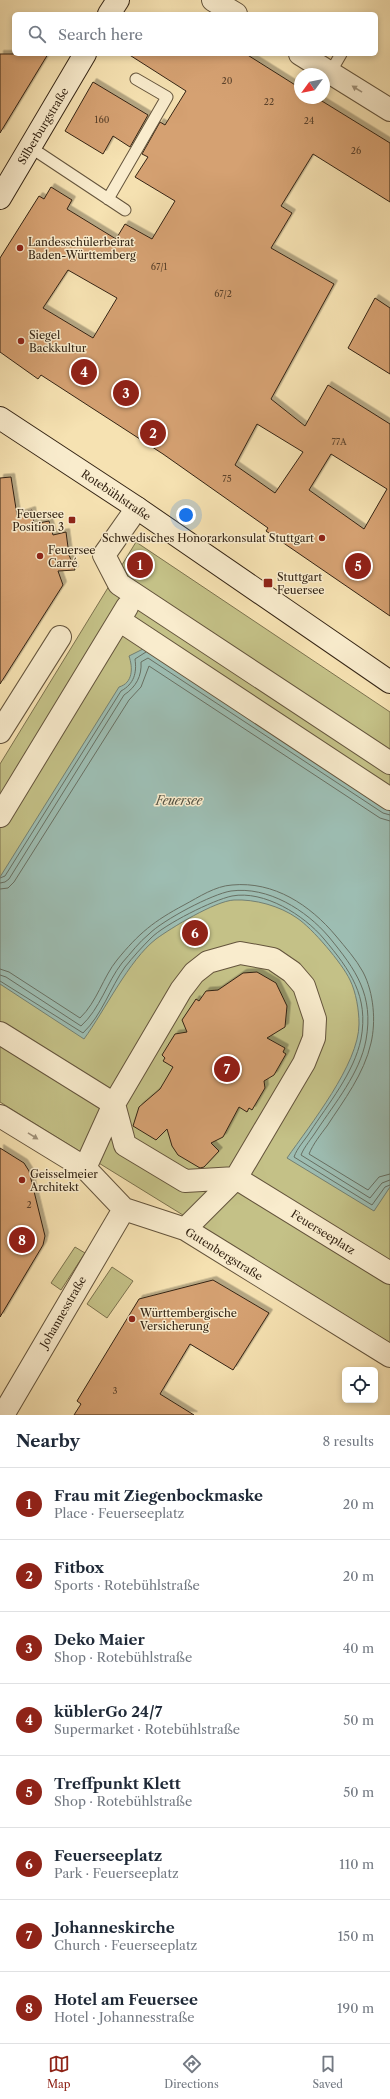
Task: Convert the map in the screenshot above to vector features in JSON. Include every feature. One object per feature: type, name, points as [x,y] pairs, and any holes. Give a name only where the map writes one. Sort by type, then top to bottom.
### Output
[{"type":"street","points":[[110,12],[118,0]]},
{"type":"street","points":[[213,0],[233,12]]},
{"type":"street","name":"Silberburgstraße","points":[[0,198],[84,56]]},
{"type":"street","points":[[303,56],[323,68]]},
{"type":"street","points":[[330,72],[390,110]]},
{"type":"street","name":"Rotebühlstraße","points":[[0,418],[137,508],[390,682]]},
{"type":"street","points":[[137,508],[104,555],[119,584],[390,763]]},
{"type":"street","points":[[0,816],[134,594]]},
{"type":"street","points":[[119,620],[390,799]]},
{"type":"street","points":[[0,732],[60,637]]},
{"type":"street","points":[[86,1168],[114,1104],[181,990],[194,973],[208,962],[240,953],[273,959],[292,972],[304,986],[315,1019],[314,1038],[304,1063],[236,1178],[185,1229]]},
{"type":"street","points":[[0,1033],[114,1104],[125,1145],[185,1181],[236,1178]]},
{"type":"street","name":"Gutenbergstraße","points":[[0,1116],[86,1168],[124,1209],[185,1229],[390,1356]]},
{"type":"street","name":"Feuerseeplatz","points":[[236,1178],[390,1273]]},
{"type":"street","name":"Johannesstraße","points":[[3,1415],[124,1209]]},
{"type":"lane","points":[[330,72],[340,56]]},
{"type":"lane","points":[[108,199],[168,97],[136,79]]},
{"type":"lane","points":[[30,147],[125,210]]},
{"type":"shaded area","points":[[136,542],[390,712],[390,1343],[0,1102],[0,764]]},
{"type":"shaded area","points":[[75,1247],[85,1253],[61,1290],[51,1283]]},
{"type":"shaded area","points":[[112,1267],[133,1281],[107,1318],[87,1304]]},
{"type":"water","name":"Feuersee","points":[[145,648],[390,807],[390,1187],[374,1211],[287,1158],[332,1094],[351,1057],[357,1040],[359,1024],[358,1007],[352,985],[346,973],[334,956],[318,938],[297,918],[283,910],[267,904],[234,900],[216,905],[172,928],[156,939],[136,959],[84,1039],[0,984],[0,877],[119,687],[124,685],[129,679],[131,674],[131,665],[129,656]]},
{"type":"building","points":[[0,54],[12,54],[12,56],[47,56],[0,133]]},
{"type":"building","points":[[131,56],[249,56],[294,84],[294,104],[327,104],[390,143],[390,202],[313,154],[281,206],[292,213],[271,248],[334,284],[271,399],[305,426],[328,385],[390,424],[390,616],[266,531],[268,528],[163,454],[41,375],[38,379],[0,352],[0,258],[39,196],[44,199],[51,187],[72,200],[67,209],[116,239],[125,224],[152,239],[175,201],[135,177],[148,157],[142,154],[160,122],[165,125],[186,91]],"holes":[[[68,270],[117,298],[93,338],[43,308]],[[257,424],[303,452],[275,493],[235,465]],[[331,454],[387,489],[364,529],[309,490]]]},
{"type":"building","points":[[93,82],[148,115],[130,147],[113,136],[103,154],[65,131]]},
{"type":"building","points":[[375,298],[390,308],[390,374],[348,348]]},
{"type":"building","name":"Feuersee Carré","points":[[11,477],[17,515],[32,510],[34,524],[49,521],[53,535],[66,532],[69,555],[75,570],[58,571],[63,585],[0,684],[0,478]]},
{"type":"building","points":[[257,972],[276,983],[287,1006],[285,1027],[267,1038],[285,1048],[283,1052],[286,1054],[274,1075],[264,1081],[265,1088],[252,1110],[249,1108],[247,1112],[239,1107],[223,1137],[211,1143],[219,1151],[204,1167],[200,1168],[178,1155],[172,1146],[167,1129],[156,1140],[133,1126],[139,1107],[160,1089],[173,1067],[163,1061],[165,1058],[162,1055],[175,1034],[187,1032],[182,1020],[196,999],[199,1001],[206,991],[218,990],[243,973]]},
{"type":"building","points":[[0,1148],[24,1163],[29,1171],[45,1236],[43,1245],[0,1317]]},
{"type":"building","points":[[213,1280],[269,1313],[233,1370],[190,1344],[160,1394],[194,1415],[74,1415],[81,1404],[77,1401],[139,1299]]},
{"type":"place","name":"Landesschülerbeirat Baden-Württemberg","points":[[20,248]]},
{"type":"place","name":"Siegel Backkultur","points":[[21,341]]},
{"type":"place","name":"küblerGo 24/7","points":[[84,372]]},
{"type":"place","name":"Deko Maier","points":[[126,393]]},
{"type":"place","name":"Fitbox","points":[[153,433]]},
{"type":"place","name":"Feuersee Position 3","points":[[72,520]]},
{"type":"place","name":"Schwedisches Honorarkonsulat Stuttgart","points":[[322,538]]},
{"type":"place","name":"Feuersee Carré","points":[[40,556]]},
{"type":"place","name":"Frau mit Ziegenbockmaske","points":[[140,565]]},
{"type":"place","name":"Treffpunkt Klett","points":[[358,566]]},
{"type":"place","name":"Stuttgart Feuersee","points":[[268,583]]},
{"type":"place","name":"Feuerseeplatz","points":[[195,933]]},
{"type":"place","name":"Johanneskirche","points":[[227,1069]]},
{"type":"place","name":"Geisselmeier Architekt","points":[[22,1180]]},
{"type":"place","name":"Hotel am Feuersee","points":[[22,1240]]},
{"type":"place","name":"Württembergische Versicherung","points":[[132,1319]]}]
